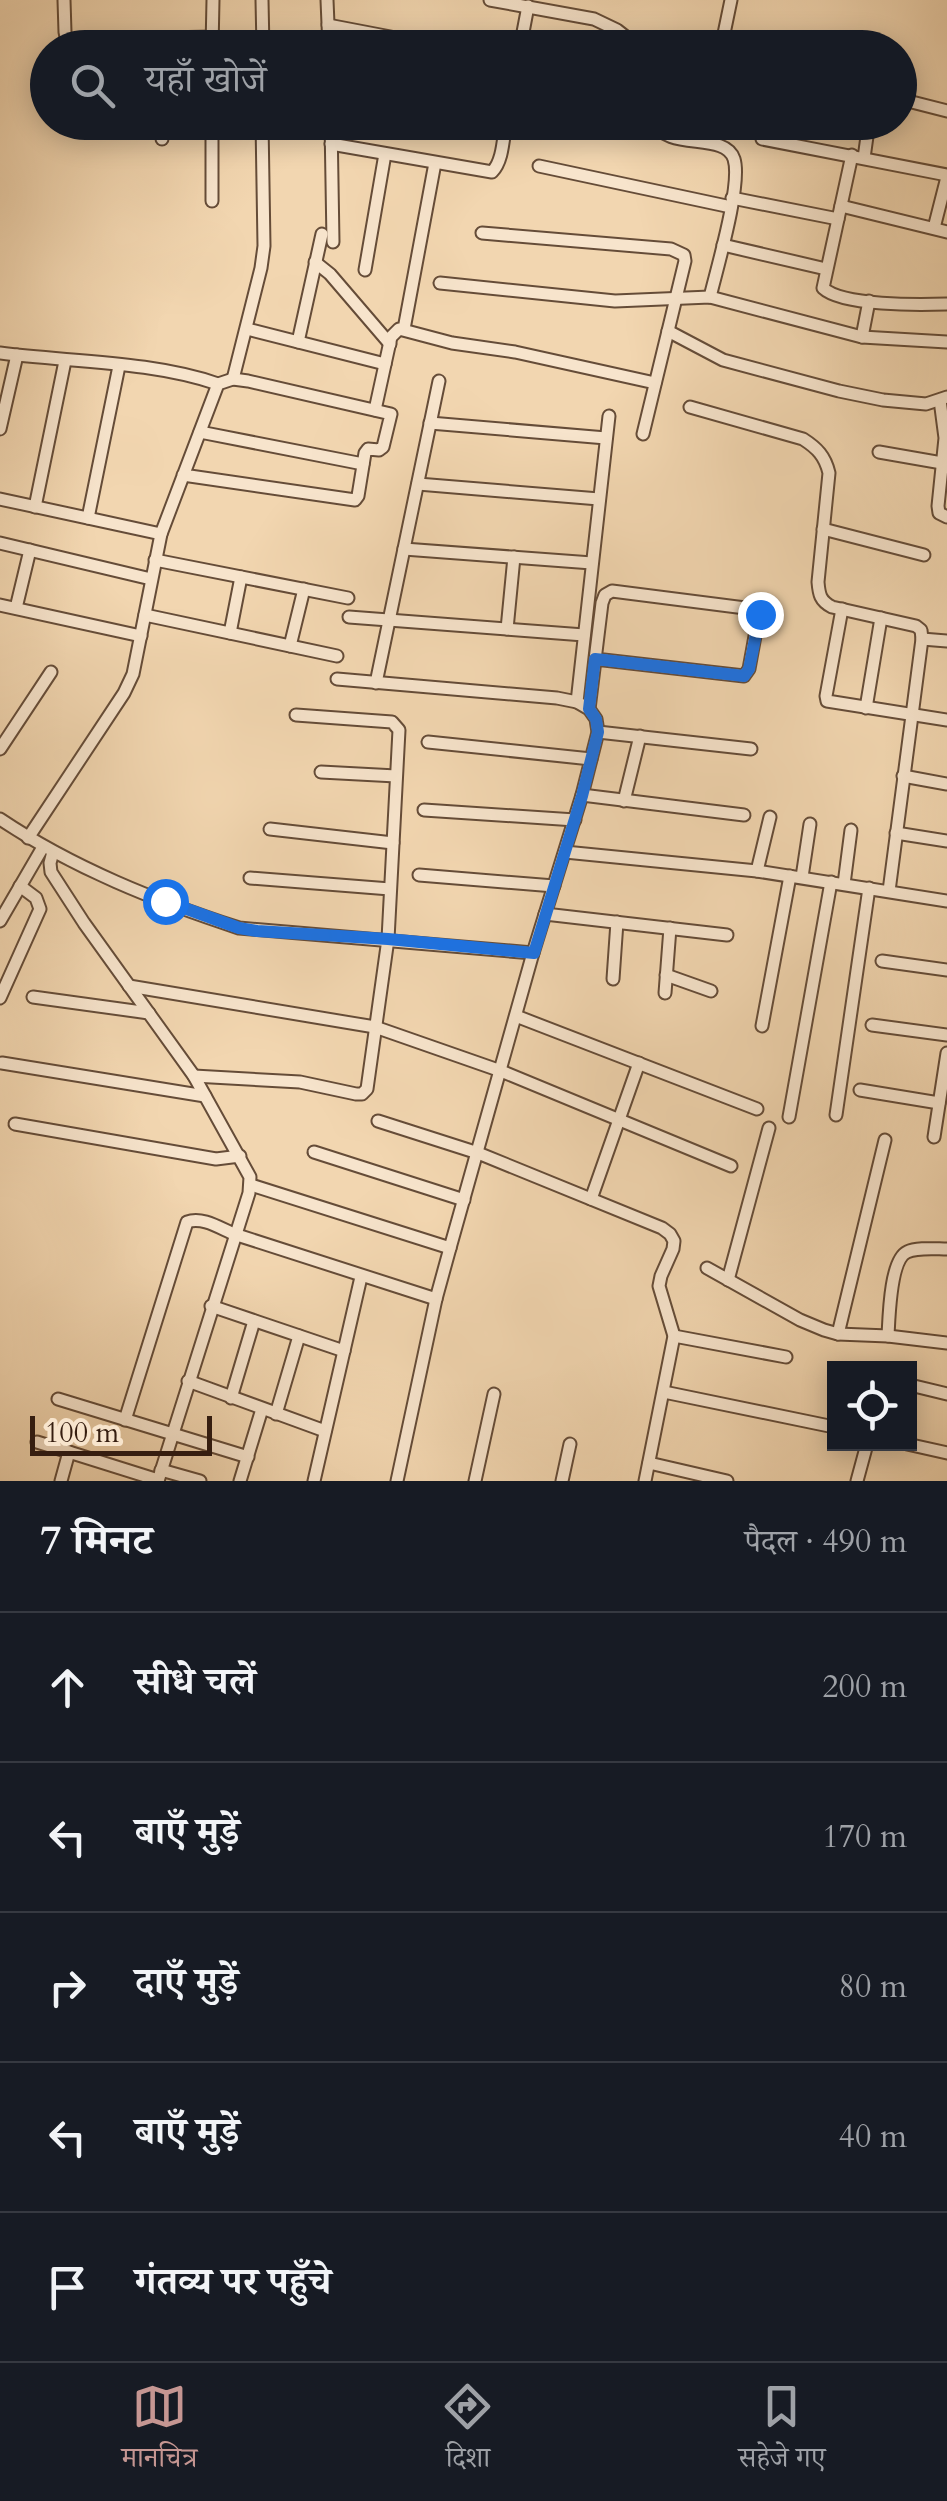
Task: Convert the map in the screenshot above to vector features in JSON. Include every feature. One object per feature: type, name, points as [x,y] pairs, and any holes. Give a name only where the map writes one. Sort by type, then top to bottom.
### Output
[{"type":"street","points":[[64,0],[65,30]]},
{"type":"street","points":[[212,30],[213,0]]},
{"type":"street","points":[[262,0],[263,30]]},
{"type":"street","points":[[327,0],[328,30]]},
{"type":"street","points":[[490,0],[606,22],[616,30]]},
{"type":"street","points":[[725,30],[731,0]]},
{"type":"street","points":[[523,30],[528,6]]},
{"type":"street","points":[[328,25],[354,30]]},
{"type":"street","points":[[917,103],[947,111]]},
{"type":"street","points":[[212,140],[212,201]]},
{"type":"street","points":[[233,379],[264,246],[262,140]]},
{"type":"street","points":[[298,342],[316,262],[327,238],[331,140]]},
{"type":"street","points":[[331,144],[492,172],[499,162],[503,140]]},
{"type":"street","points":[[691,140],[723,146],[735,160],[732,203],[710,297]]},
{"type":"street","points":[[539,166],[732,203],[839,212],[941,230],[947,176],[768,140]]},
{"type":"street","points":[[863,140],[839,212],[823,288],[826,292],[869,300],[947,304]]},
{"type":"street","points":[[364,270],[385,154]]},
{"type":"street","points":[[404,329],[435,163]]},
{"type":"street","points":[[482,233],[680,252],[685,261],[643,434]]},
{"type":"street","points":[[722,245],[826,269]]},
{"type":"street","points":[[316,262],[390,344]]},
{"type":"street","points":[[440,284],[615,301],[710,297],[862,337],[947,342]]},
{"type":"street","points":[[862,337],[869,300]]},
{"type":"street","points":[[247,329],[386,364]]},
{"type":"street","points":[[375,410],[390,344],[395,332],[404,329],[452,344],[514,352],[655,383]]},
{"type":"street","points":[[668,331],[724,360],[839,391],[926,404],[943,399],[946,438],[939,513],[947,517]]},
{"type":"street","points":[[0,353],[184,374],[218,384],[233,379],[391,414],[383,446],[365,454],[354,500],[183,476]]},
{"type":"street","points":[[0,429],[17,355]]},
{"type":"street","points":[[35,507],[65,360]]},
{"type":"street","points":[[88,518],[119,366]]},
{"type":"street","points":[[376,683],[439,380]]},
{"type":"street","points":[[28,838],[133,674],[161,534],[218,384]]},
{"type":"street","points":[[690,406],[803,439],[817,448],[829,473],[819,595],[824,602],[842,609],[921,630],[889,891]]},
{"type":"street","points":[[576,702],[608,416]]},
{"type":"street","points":[[430,423],[606,438]]},
{"type":"street","points":[[200,432],[364,464]]},
{"type":"street","points":[[879,452],[942,463]]},
{"type":"street","points":[[418,484],[599,499]]},
{"type":"street","points":[[0,499],[161,534]]},
{"type":"street","points":[[823,529],[924,555]]},
{"type":"street","points":[[0,543],[151,578]]},
{"type":"street","points":[[16,608],[30,550]]},
{"type":"street","points":[[404,550],[592,563]]},
{"type":"street","points":[[507,629],[514,557]]},
{"type":"street","points":[[155,560],[348,598]]},
{"type":"street","points":[[230,634],[241,576]]},
{"type":"street","points":[[290,646],[304,589]]},
{"type":"street","points":[[589,709],[595,659],[602,603],[606,595],[612,592],[760,614],[749,669],[744,676],[595,659]]},
{"type":"street","points":[[0,605],[142,636]]},
{"type":"street","points":[[842,609],[828,701],[947,720]]},
{"type":"street","points":[[145,616],[337,656]]},
{"type":"street","points":[[348,617],[584,635]]},
{"type":"street","points":[[866,708],[881,618]]},
{"type":"street","points":[[922,640],[947,641]]},
{"type":"street","points":[[0,749],[51,672]]},
{"type":"street","points":[[337,679],[557,698],[589,709],[598,732],[436,1300],[397,1481]]},
{"type":"street","points":[[194,1076],[300,1082],[362,1094],[367,1089],[388,939],[399,730],[392,722],[296,715]]},
{"type":"street","points":[[598,732],[752,748]]},
{"type":"street","points":[[624,800],[640,736]]},
{"type":"street","points":[[428,742],[591,759]]},
{"type":"street","points":[[321,772],[396,776]]},
{"type":"street","points":[[903,776],[947,784]]},
{"type":"street","points":[[582,796],[744,815]]},
{"type":"street","points":[[424,810],[575,820]]},
{"type":"street","points":[[757,870],[770,817]]},
{"type":"street","points":[[0,819],[48,850],[101,875],[239,928],[534,953]]},
{"type":"street","points":[[762,1026],[810,824]]},
{"type":"street","points":[[270,829],[393,843]]},
{"type":"street","points":[[788,1117],[851,830]]},
{"type":"street","points":[[896,833],[947,842]]},
{"type":"street","points":[[0,921],[20,886],[48,850]]},
{"type":"street","points":[[48,850],[51,872],[194,1076],[247,1169],[251,1185],[159,1477]]},
{"type":"street","points":[[565,852],[757,870],[947,901]]},
{"type":"street","points":[[420,875],[554,886]]},
{"type":"street","points":[[250,878],[390,889]]},
{"type":"street","points":[[0,998],[40,910],[36,898],[20,886]]},
{"type":"street","points":[[836,1116],[869,888]]},
{"type":"street","points":[[546,914],[727,935]]},
{"type":"street","points":[[613,978],[617,922]]},
{"type":"street","points":[[665,993],[670,928]]},
{"type":"street","points":[[882,961],[947,970]]},
{"type":"street","points":[[666,975],[712,991]]},
{"type":"street","points":[[129,986],[375,1027],[619,1118],[731,1166]]},
{"type":"street","points":[[33,997],[149,1013]]},
{"type":"street","points":[[516,1016],[757,1109]]},
{"type":"street","points":[[872,1025],[947,1035]]},
{"type":"street","points":[[934,1137],[947,1053]]},
{"type":"street","points":[[2,1062],[205,1096]]},
{"type":"street","points":[[592,1200],[639,1063]]},
{"type":"street","points":[[860,1090],[942,1100]]},
{"type":"street","points":[[378,1121],[478,1152],[670,1234],[673,1249],[660,1286],[674,1336],[645,1481]]},
{"type":"street","points":[[15,1124],[216,1158],[240,1156]]},
{"type":"street","points":[[728,1280],[769,1128]]},
{"type":"street","points":[[838,1334],[885,1140]]},
{"type":"street","points":[[314,1152],[464,1200]]},
{"type":"street","points":[[251,1185],[450,1248]]},
{"type":"street","points":[[124,1420],[184,1228],[194,1219],[436,1300]]},
{"type":"street","points":[[888,1336],[894,1280],[901,1257],[912,1250],[947,1249]]},
{"type":"street","points":[[707,1268],[800,1320],[838,1334],[947,1343]]},
{"type":"street","points":[[314,1481],[361,1276]]},
{"type":"street","points":[[211,1306],[344,1352]]},
{"type":"street","points":[[231,1398],[254,1321]]},
{"type":"street","points":[[276,1414],[299,1336]]},
{"type":"street","points":[[674,1336],[786,1357]]},
{"type":"street","points":[[188,1381],[324,1431]]},
{"type":"street","points":[[917,1387],[947,1394]]},
{"type":"street","points":[[664,1392],[827,1427]]},
{"type":"street","points":[[475,1481],[494,1394]]},
{"type":"street","points":[[58,1399],[248,1456]]},
{"type":"street","points":[[240,1481],[262,1409]]},
{"type":"street","points":[[37,1442],[159,1477],[200,1481]]},
{"type":"street","points":[[562,1481],[570,1444]]},
{"type":"street","points":[[917,1446],[947,1453]]},
{"type":"street","points":[[857,1481],[865,1451]]},
{"type":"street","points":[[61,1481],[69,1452]]},
{"type":"street","points":[[648,1463],[725,1481]]},
{"type":"street","points":[[106,1481],[111,1465]]},
{"type":"route","points":[[165,901],[257,931],[534,953],[598,732],[589,709],[595,659],[744,676],[749,669],[760,614]]}]
